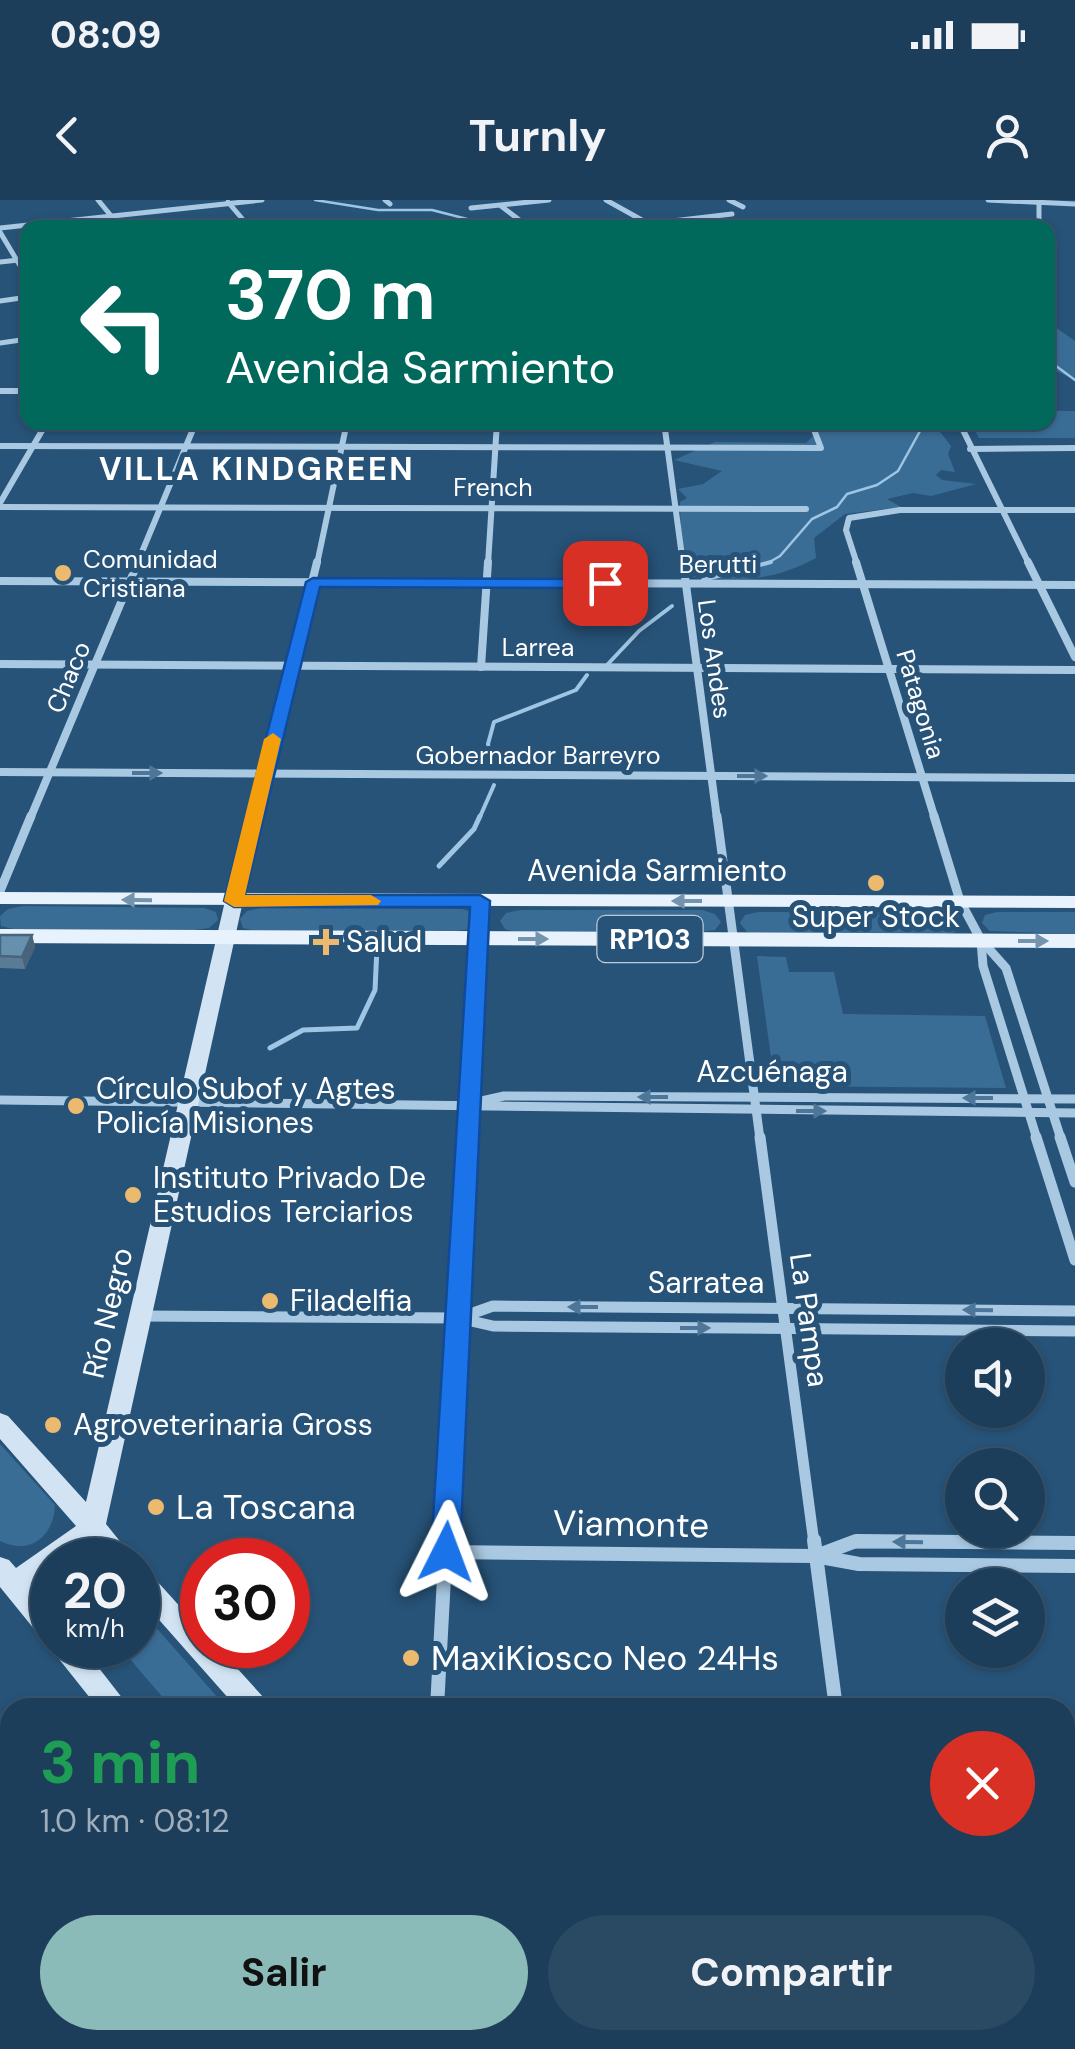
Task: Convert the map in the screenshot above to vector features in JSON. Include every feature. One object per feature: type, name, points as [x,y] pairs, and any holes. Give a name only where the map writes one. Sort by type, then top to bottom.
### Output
[{"type":"main road","name":"Avenida Sarmiento","points":[[0,895],[234,901],[1075,902]]},
{"type":"main road","name":"RP103","points":[[0,936],[1075,941]]},
{"type":"street","points":[[98,200],[115,220]]},
{"type":"street","points":[[80,220],[262,200]]},
{"type":"street","points":[[492,200],[519,220]]},
{"type":"street","points":[[471,208],[550,200]]},
{"type":"street","points":[[606,200],[643,220]]},
{"type":"street","points":[[729,200],[743,208]]},
{"type":"street","points":[[988,200],[1075,204]]},
{"type":"street","points":[[676,220],[732,214]]},
{"type":"street","points":[[0,230],[20,266]]},
{"type":"street","points":[[0,262],[20,260]]},
{"type":"street","points":[[0,505],[42,430]]},
{"type":"street","name":"Chaco","points":[[0,895],[193,430]]},
{"type":"street","points":[[234,901],[313,582],[345,430]]},
{"type":"street","points":[[481,667],[497,430]]},
{"type":"street","name":"Los Andes","points":[[665,430],[731,939]]},
{"type":"street","points":[[0,446],[821,448],[814,430]]},
{"type":"street","points":[[962,430],[1075,657]]},
{"type":"street","points":[[970,449],[1075,448]]},
{"type":"street","name":"French","points":[[0,505],[806,509]]},
{"type":"street","name":"Patagonia","points":[[981,940],[960,901],[846,530],[850,518],[900,510],[1000,510]]},
{"type":"street","points":[[1000,510],[1075,510]]},
{"type":"street","name":"Berutti","points":[[0,581],[1075,585]]},
{"type":"street","name":"Larrea","points":[[0,664],[1075,670]]},
{"type":"street","name":"Gobernador Barreyro","points":[[0,772],[1075,778]]},
{"type":"street","name":"Río Negro","points":[[92,1528],[234,901]]},
{"type":"street","points":[[438,1698],[480,901]]},
{"type":"street","name":"La Pampa","points":[[731,939],[835,1698]]},
{"type":"street","points":[[981,940],[983,966],[1075,1260]]},
{"type":"street","points":[[981,940],[1006,968],[1075,1182]]},
{"type":"street","name":"Azcuénaga","points":[[469,1103],[504,1096],[1075,1099]]},
{"type":"street","name":"Azcuénaga","points":[[0,1100],[1075,1113]]},
{"type":"street","name":"Sarratea","points":[[458,1318],[493,1306],[1075,1311]]},
{"type":"street","name":"Sarratea","points":[[140,1316],[458,1318],[494,1326],[1075,1331]]},
{"type":"street","points":[[0,1423],[101,1538]]},
{"type":"street","points":[[30,1604],[7,1576],[92,1528]]},
{"type":"street","name":"Viamonte","points":[[816,1556],[856,1541],[1075,1543]]},
{"type":"street","name":"Viamonte","points":[[446,1552],[816,1556],[859,1564],[1075,1566]]},
{"type":"street","points":[[160,1603],[245,1698]]},
{"type":"street","points":[[83,1668],[108,1698]]},
{"type":"shaded area","points":[[1055,327],[1075,341],[1075,380],[1055,370]]},
{"type":"shaded area","points":[[1055,411],[1075,411],[1075,438],[979,438],[975,430],[1055,430]]},
{"type":"shaded area","points":[[938,430],[951,446],[948,454],[955,472],[941,470],[936,475],[942,480],[976,484],[931,496],[913,493],[887,499],[901,507],[845,514],[814,538],[816,558],[785,572],[743,579],[694,577],[682,542],[680,502],[687,498],[678,489],[703,484],[722,471],[674,460],[715,442],[806,443],[818,431]]},
{"type":"shaded area","points":[[204,908],[216,912],[218,920],[209,928],[194,930],[1,926],[0,916],[8,909]]},
{"type":"shaded area","points":[[462,909],[475,913],[479,921],[471,929],[457,931],[243,928],[240,919],[247,911]]},
{"type":"shaded area","points":[[702,910],[715,914],[721,922],[715,930],[701,932],[519,933],[505,929],[500,921],[506,913]]},
{"type":"shaded area","points":[[941,912],[955,916],[961,924],[957,932],[944,934],[747,932],[740,923],[745,915]]},
{"type":"shaded area","points":[[1075,912],[1075,934],[990,931],[982,923],[985,915]]},
{"type":"shaded area","points":[[757,956],[786,957],[789,972],[834,972],[843,1014],[985,1016],[1006,1088],[775,1086]]},
{"type":"shaded area","points":[[0,1444],[55,1505],[50,1526],[40,1538],[30,1538],[30,1544],[21,1546],[0,1541]]},
{"type":"shaded area","points":[[160,1632],[180,1655],[180,1668],[192,1668],[218,1698],[163,1698],[138,1668],[160,1668]]},
{"type":"building","points":[[0,935],[32,935],[22,957],[0,956]]},
{"type":"waterway","points":[[315,200],[378,210],[432,210],[471,220]]},
{"type":"waterway","points":[[1055,365],[1075,380]]},
{"type":"waterway","points":[[768,563],[780,556],[812,519],[837,507],[847,494],[877,485],[898,471],[921,430]]},
{"type":"waterway","points":[[703,580],[768,563]]},
{"type":"waterway","points":[[607,665],[639,631],[672,606]]},
{"type":"waterway","points":[[492,765],[488,744],[494,722],[576,690],[587,675]]},
{"type":"waterway","points":[[479,819],[494,785]]},
{"type":"waterway","points":[[439,866],[474,829],[480,816]]},
{"type":"waterway","points":[[270,1048],[303,1030],[357,1028],[375,990],[377,947]]},
{"type":"slow traffic","points":[[273,739],[234,901],[371,901]]},
{"type":"place","name":"Comunidad Cristiana","points":[[63,573]]},
{"type":"place","name":"Super Stock","points":[[876,883]]},
{"type":"place","name":"Salud","points":[[326,942]]},
{"type":"place","name":"Círculo Subof y Agtes Policía Misiones","points":[[76,1106]]},
{"type":"place","name":"Instituto Privado De Estudios Terciarios","points":[[133,1195]]},
{"type":"place","name":"Filadelfia","points":[[270,1301]]},
{"type":"place","name":"Agroveterinaria Gross","points":[[53,1425]]},
{"type":"place","name":"La Toscana","points":[[156,1507]]},
{"type":"place","name":"MaxiKiosco Neo 24Hs","points":[[411,1658]]},
{"type":"district","name":"VILLA KINDGREEN","points":[[257,469]]},
{"type":"route","points":[[446,1552],[480,901],[234,901],[313,582],[605,583]]}]
